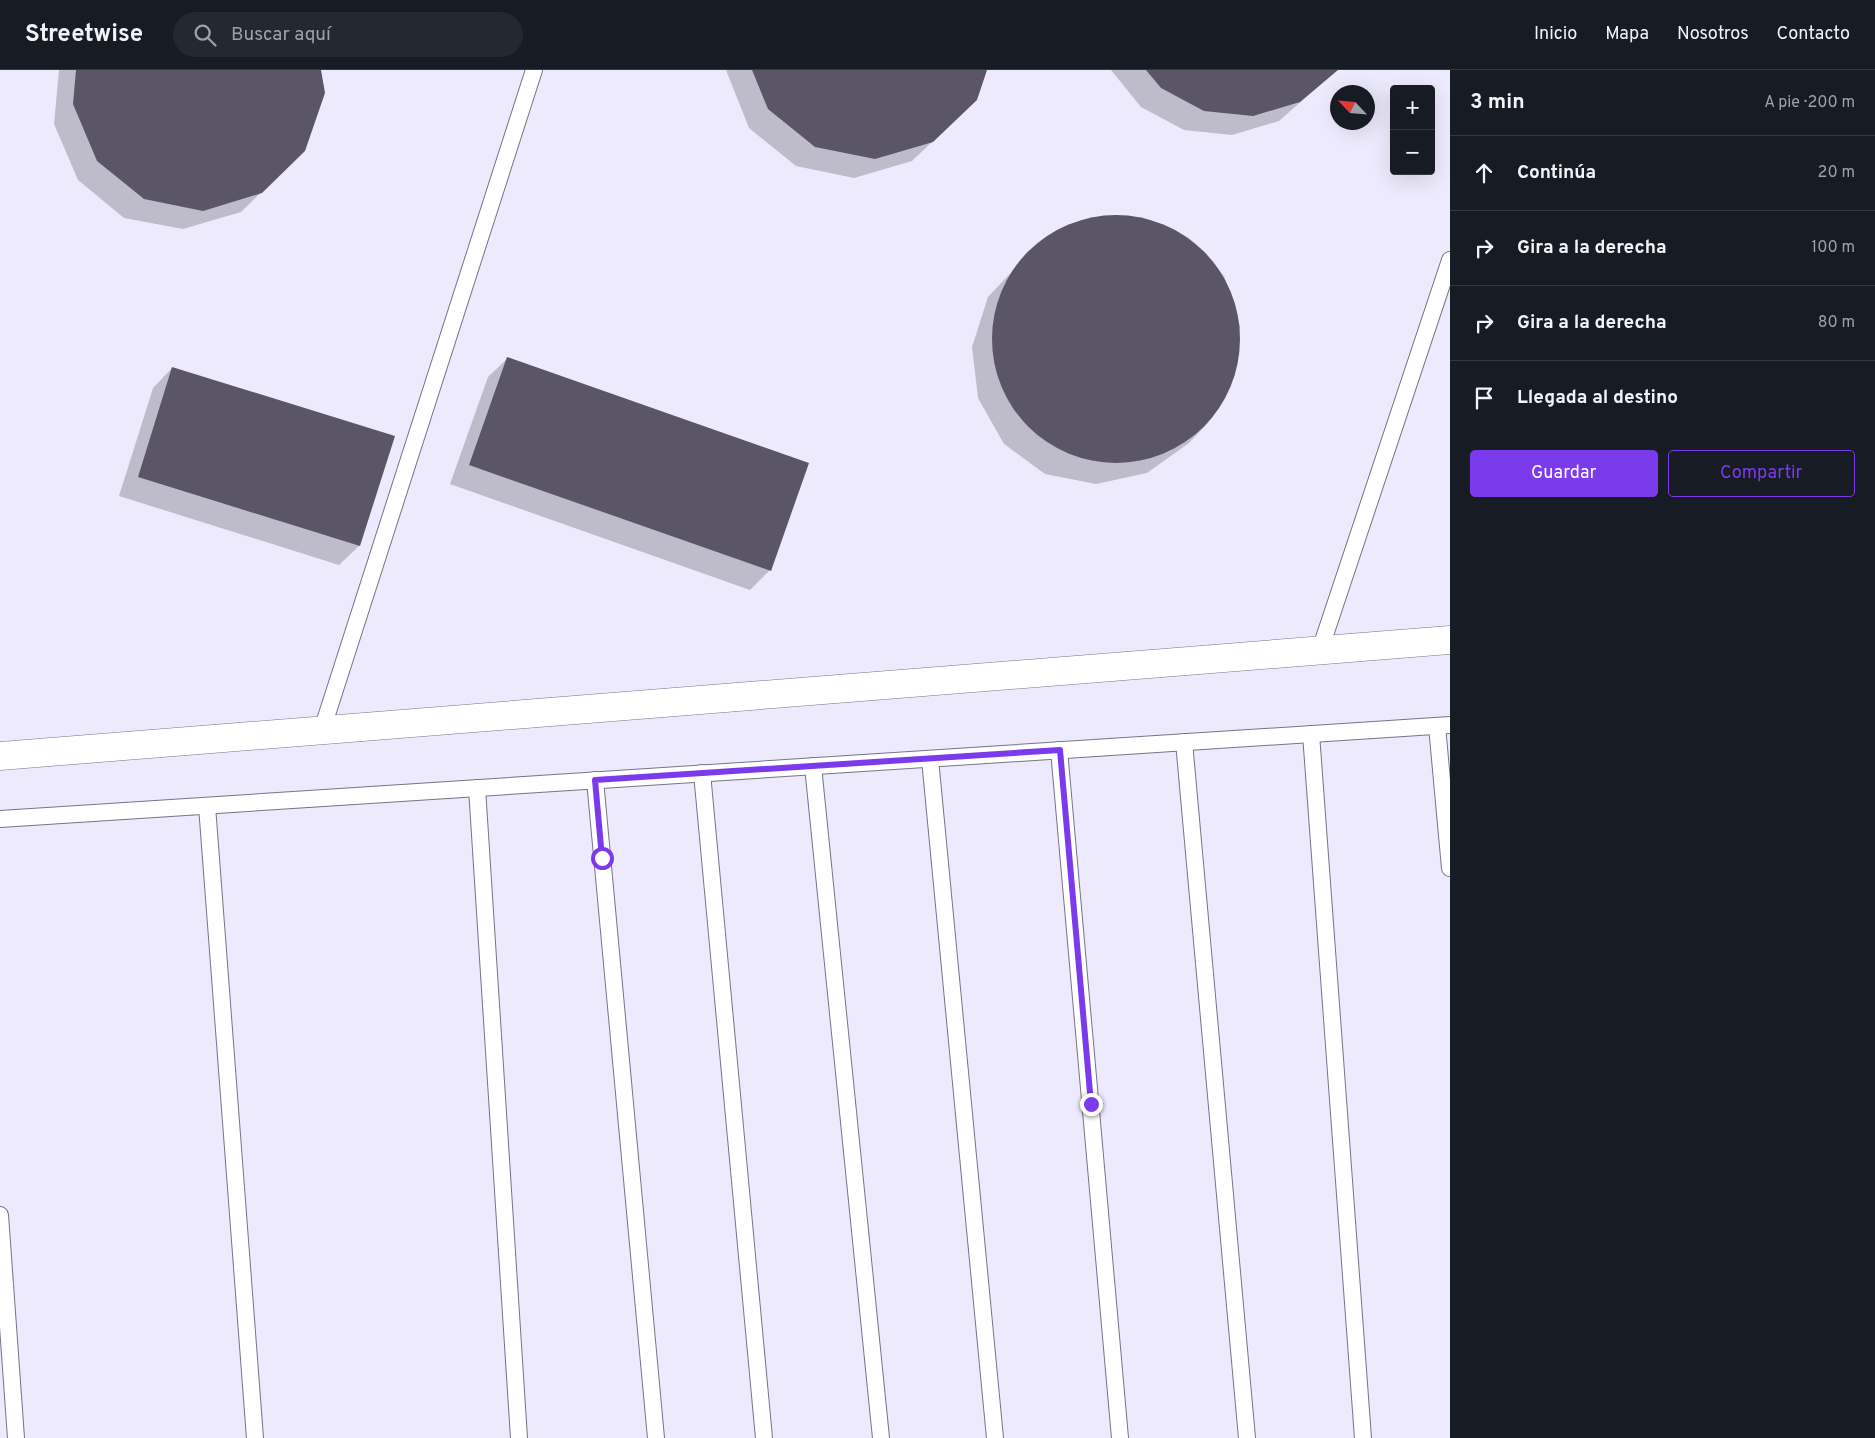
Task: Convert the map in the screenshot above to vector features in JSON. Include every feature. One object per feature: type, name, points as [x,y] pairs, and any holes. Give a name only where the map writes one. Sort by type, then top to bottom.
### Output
[{"type":"street","points":[[0,756],[1450,640]]},
{"type":"lane","points":[[322,730],[534,70]]},
{"type":"lane","points":[[1320,650],[1449,265]]},
{"type":"lane","points":[[0,819],[1443,725],[1450,868]]},
{"type":"lane","points":[[1311,734],[1363,1438]]},
{"type":"lane","points":[[1184,742],[1247,1438]]},
{"type":"lane","points":[[1060,750],[1120,1438]]},
{"type":"lane","points":[[930,759],[995,1438]]},
{"type":"lane","points":[[813,766],[881,1438]]},
{"type":"lane","points":[[702,774],[764,1438]]},
{"type":"lane","points":[[595,780],[656,1438]]},
{"type":"lane","points":[[477,788],[519,1438]]},
{"type":"lane","points":[[208,806],[255,1438]]},
{"type":"lane","points":[[0,1215],[16,1438]]},
{"type":"building","points":[[76,70],[321,70],[325,93],[305,151],[262,193],[203,211],[144,199],[97,161],[73,104]]},
{"type":"building","points":[[752,70],[987,70],[977,100],[933,142],[875,159],[815,147],[768,109]]},
{"type":"building","points":[[1146,70],[1338,70],[1300,102],[1253,116],[1204,111],[1161,88]]},
{"type":"building","points":[[1116,215],[1140,217],[1163,224],[1185,236],[1204,251],[1219,270],[1231,292],[1238,315],[1240,339],[1238,363],[1231,386],[1219,408],[1204,427],[1185,442],[1163,454],[1140,461],[1116,463],[1092,461],[1069,454],[1047,442],[1028,427],[1013,408],[1001,386],[994,363],[992,339],[994,315],[1001,292],[1013,270],[1028,251],[1047,236],[1069,224],[1092,217]]},
{"type":"building","points":[[507,357],[809,463],[771,571],[469,465]]},
{"type":"building","points":[[172,367],[395,436],[360,546],[138,477]]},
{"type":"route","points":[[602,858],[595,780],[1060,750],[1091,1104]]}]
